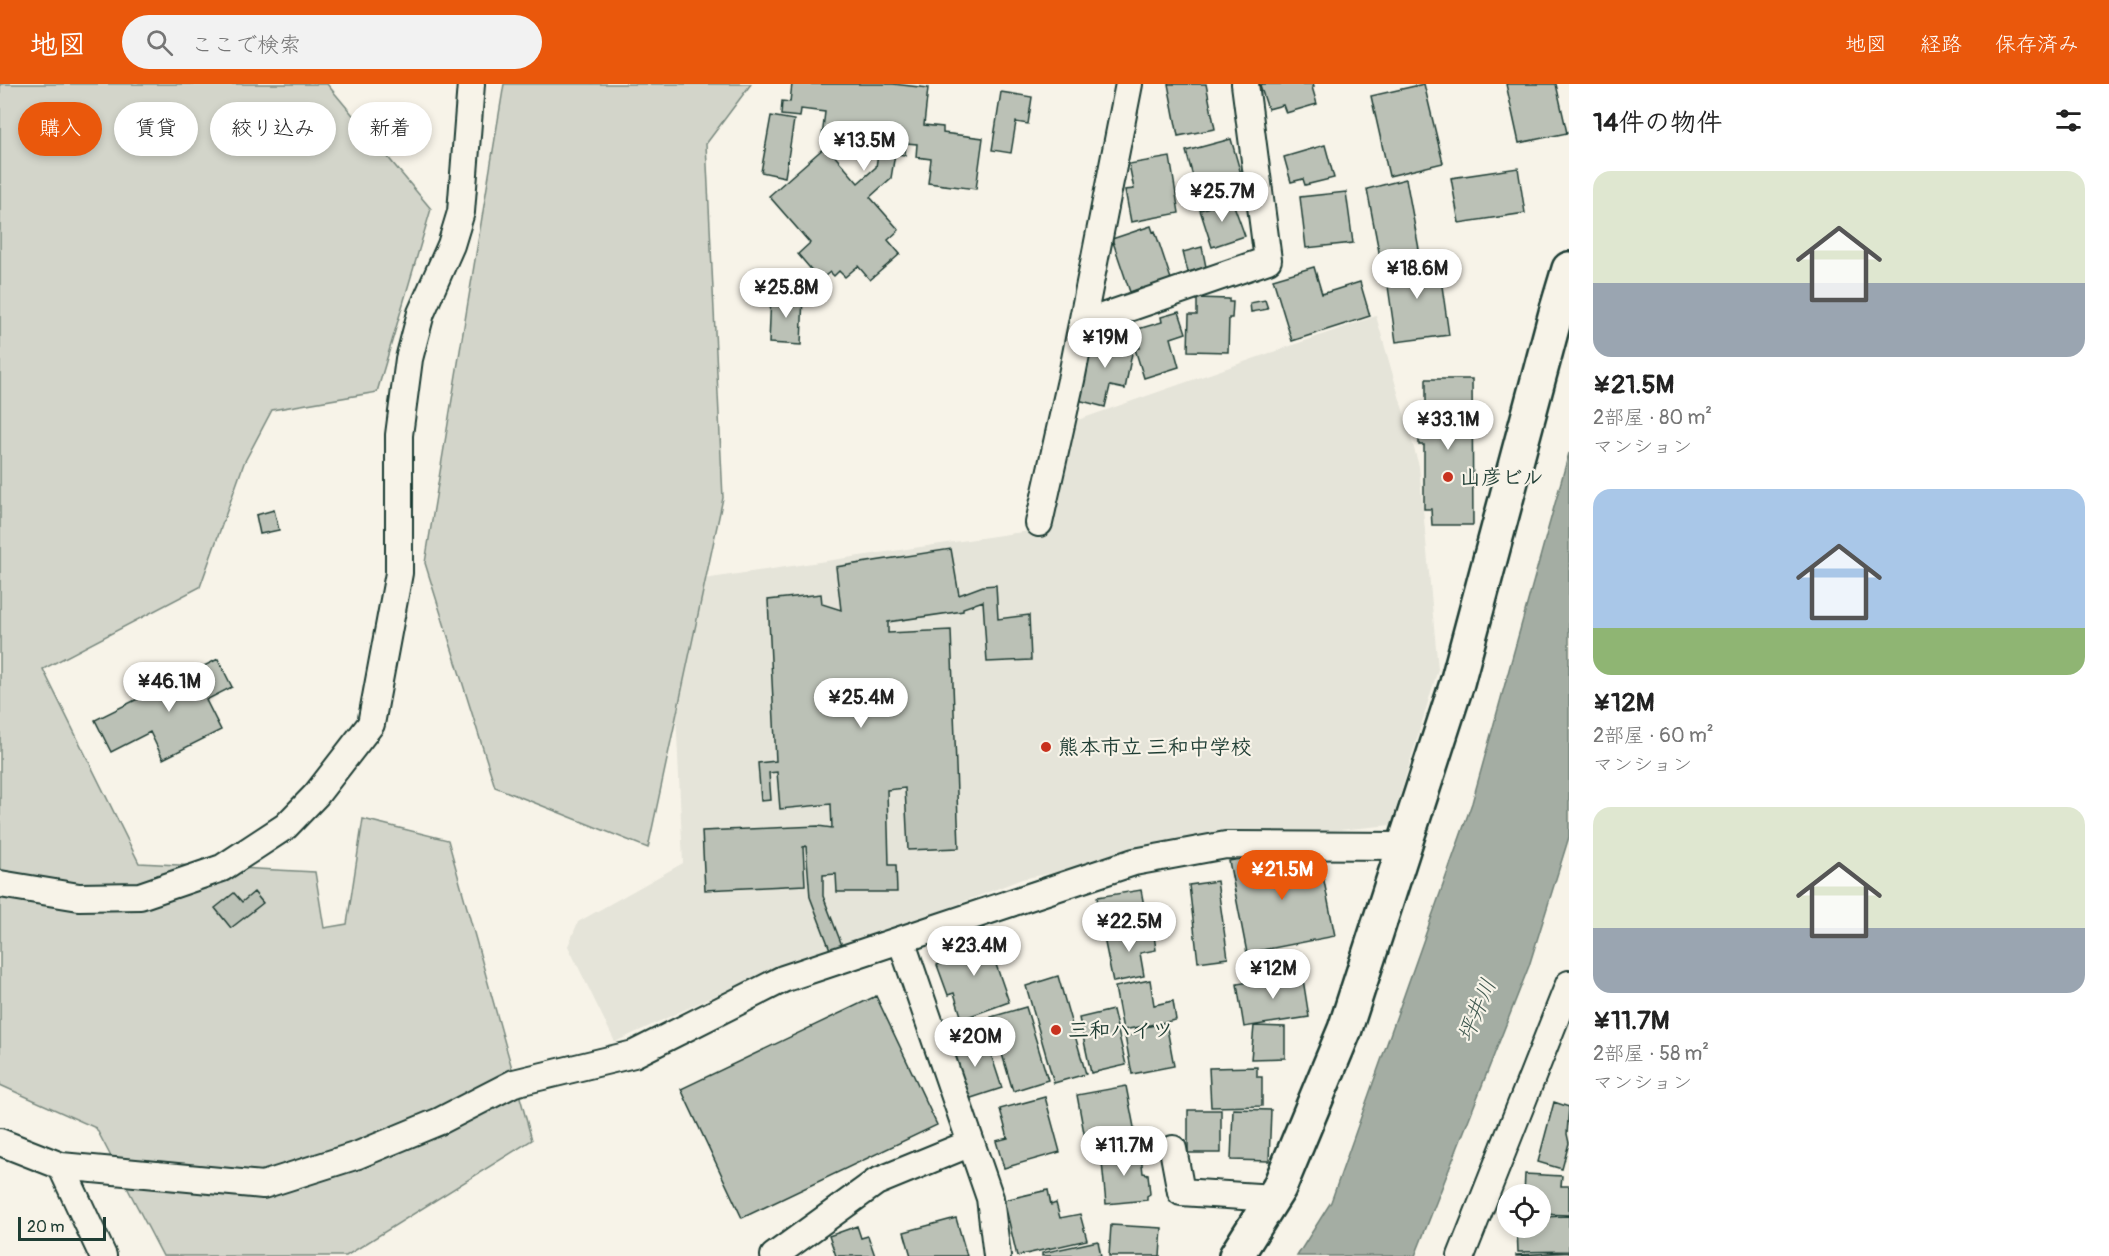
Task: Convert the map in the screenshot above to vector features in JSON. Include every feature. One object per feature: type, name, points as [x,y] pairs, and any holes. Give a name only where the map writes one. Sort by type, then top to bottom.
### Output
[{"type":"street","points":[[0,884],[79,897],[140,896],[222,868],[286,826],[316,795],[371,724],[399,573],[399,435],[410,359],[421,313],[451,245],[461,212],[471,84]]},
{"type":"street","points":[[1039,523],[1082,324],[1129,84]]},
{"type":"street","points":[[1082,324],[1268,260],[1245,84]]},
{"type":"street","points":[[1236,1256],[1279,1188],[1345,1029],[1457,683],[1569,269]]},
{"type":"street","points":[[0,1142],[61,1166],[263,1185],[358,1155],[440,1121],[514,1083],[634,1054],[783,979],[1134,862],[1226,845],[1404,846]]},
{"type":"street","points":[[901,940],[990,1198],[997,1256]]},
{"type":"street","points":[[1461,1256],[1569,984]]},
{"type":"street","points":[[774,1256],[876,1182],[971,1143]]},
{"type":"street","points":[[1173,1149],[1181,1192],[1273,1198]]},
{"type":"street","points":[[61,1166],[102,1256]]},
{"type":"shaded area","points":[[0,84],[327,84],[348,109],[348,156],[387,156],[431,209],[377,392],[272,410],[244,463],[200,587],[43,669],[139,863],[315,872],[324,928],[347,924],[363,819],[448,840],[532,1140],[346,1256],[163,1256],[96,1128],[0,1085]]},
{"type":"shaded area","points":[[504,84],[751,84],[706,144],[723,498],[648,848],[495,787],[425,563]]},
{"type":"shaded area","name":"熊本市立 三和中学校","points":[[1376,316],[1419,466],[1438,669],[1391,825],[1188,845],[1022,879],[853,945],[764,973],[615,1042],[568,946],[578,922],[683,863],[670,584],[1049,528],[1075,421]]},
{"type":"water","name":"坪井川","points":[[1569,453],[1569,837],[1529,966],[1415,1256],[1297,1256],[1331,1202],[1472,803]]},
{"type":"building","points":[[792,84],[893,84],[928,88],[924,125],[943,127],[943,133],[983,138],[976,189],[928,183],[931,159],[916,157],[917,144],[906,143],[905,155],[895,154],[891,178],[870,197],[899,230],[888,240],[900,254],[870,280],[858,266],[845,277],[839,271],[834,276],[830,272],[820,280],[798,254],[810,243],[769,196],[826,146],[858,183],[876,167],[880,139],[846,135],[846,140],[822,137],[825,112],[801,109],[800,117],[781,115],[782,101],[790,102]]},
{"type":"building","points":[[1168,84],[1206,84],[1215,129],[1178,136]]},
{"type":"building","points":[[1313,84],[1317,104],[1286,113],[1283,105],[1268,109],[1260,85]]},
{"type":"building","points":[[1424,84],[1443,163],[1389,176],[1371,96]]},
{"type":"building","points":[[1506,84],[1556,84],[1567,133],[1519,143]]},
{"type":"building","points":[[1001,92],[1032,97],[1028,124],[1016,122],[1011,153],[992,150]]},
{"type":"building","points":[[771,116],[794,120],[785,177],[761,172]]},
{"type":"building","points":[[1231,139],[1241,174],[1233,176],[1238,195],[1195,207],[1192,197],[1198,195],[1186,151]]},
{"type":"building","points":[[1325,145],[1334,178],[1305,185],[1303,179],[1291,182],[1284,157]]},
{"type":"building","points":[[1170,157],[1179,213],[1131,222],[1125,190],[1134,189],[1129,164]]},
{"type":"building","points":[[1518,168],[1525,213],[1459,223],[1451,178]]},
{"type":"building","points":[[1406,179],[1419,249],[1380,257],[1367,189]]},
{"type":"building","points":[[1346,192],[1353,243],[1306,248],[1300,197]]},
{"type":"building","points":[[1232,200],[1245,236],[1212,247],[1200,210]]},
{"type":"building","points":[[1151,226],[1153,232],[1155,231],[1171,279],[1169,280],[1171,286],[1144,294],[1141,288],[1130,292],[1112,239]]},
{"type":"building","points":[[1202,247],[1206,267],[1188,272],[1183,252]]},
{"type":"building","points":[[1438,258],[1449,335],[1396,342],[1385,265]]},
{"type":"building","points":[[1314,267],[1322,294],[1360,282],[1370,316],[1292,341],[1273,279]]},
{"type":"building","points":[[771,294],[803,295],[801,345],[769,343]]},
{"type":"building","points":[[1197,298],[1229,299],[1229,302],[1233,302],[1232,318],[1229,318],[1228,352],[1188,351],[1189,315],[1197,315]]},
{"type":"building","points":[[1265,300],[1268,309],[1251,312],[1250,303]]},
{"type":"building","points":[[1179,312],[1186,333],[1171,338],[1179,367],[1144,378],[1135,349],[1140,348],[1137,338],[1140,337],[1138,329],[1162,322],[1161,317]]},
{"type":"building","points":[[1092,334],[1134,343],[1125,389],[1110,386],[1105,407],[1078,400]]},
{"type":"building","name":"山彦ビル","points":[[1426,379],[1472,379],[1473,525],[1432,525],[1431,509],[1424,509],[1424,445],[1419,445],[1419,407],[1426,407]]},
{"type":"building","points":[[274,510],[279,530],[260,534],[256,515]]},
{"type":"building","points":[[951,549],[959,595],[983,586],[996,585],[998,619],[1029,615],[1031,660],[987,662],[983,601],[963,608],[963,611],[888,622],[888,633],[951,630],[959,848],[908,850],[905,788],[887,790],[889,865],[896,865],[897,892],[837,892],[836,874],[823,875],[823,896],[843,948],[831,952],[810,897],[806,846],[803,847],[805,885],[705,890],[702,831],[818,826],[832,828],[831,804],[780,809],[777,772],[769,773],[771,800],[761,801],[758,763],[776,761],[768,600],[821,594],[822,604],[841,610],[836,567]]},
{"type":"building","points":[[218,659],[232,687],[206,700],[221,730],[163,759],[150,732],[111,752],[95,720]]},
{"type":"building","points":[[1318,851],[1335,936],[1247,953],[1229,861],[1257,856],[1259,863]]},
{"type":"building","points":[[1217,881],[1228,958],[1198,962],[1189,885]]},
{"type":"building","points":[[1141,890],[1148,927],[1103,935],[1097,897]]},
{"type":"building","points":[[254,892],[263,903],[231,928],[215,908],[234,893],[242,902]]},
{"type":"building","points":[[1153,928],[1156,950],[1140,953],[1144,976],[1113,982],[1104,938]]},
{"type":"building","points":[[984,930],[1009,1002],[962,1019],[954,993],[948,995],[937,965],[962,956],[956,940]]},
{"type":"building","points":[[1302,973],[1309,1017],[1244,1027],[1237,984]]},
{"type":"building","name":"三和ハイツ","points":[[1058,976],[1086,1074],[1054,1083],[1026,986]]},
{"type":"building","points":[[1150,980],[1154,1005],[1173,1001],[1176,1020],[1123,1030],[1115,987]]},
{"type":"building","points":[[876,996],[937,1125],[742,1218],[681,1089]]},
{"type":"building","points":[[1026,1007],[1048,1080],[1013,1091],[991,1017]]},
{"type":"building","points":[[1113,1010],[1126,1065],[1091,1073],[1079,1018]]},
{"type":"building","points":[[1166,1023],[1174,1066],[1132,1074],[1125,1036],[1136,1034],[1135,1029]]},
{"type":"building","points":[[1254,1026],[1285,1027],[1285,1058],[1251,1059]]},
{"type":"building","points":[[985,1036],[1002,1088],[965,1100],[948,1048]]},
{"type":"building","points":[[1257,1067],[1257,1077],[1262,1077],[1262,1106],[1211,1107],[1209,1068]]},
{"type":"building","points":[[1126,1086],[1137,1143],[1099,1150],[1097,1142],[1086,1144],[1077,1095]]},
{"type":"building","points":[[1045,1097],[1060,1152],[1004,1168],[996,1141],[1008,1138],[1000,1109]]},
{"type":"building","points":[[1554,1102],[1569,1107],[1567,1134],[1569,1143],[1562,1169],[1538,1162]]},
{"type":"building","points":[[1233,1109],[1271,1110],[1269,1161],[1231,1160]]},
{"type":"building","points":[[1188,1110],[1221,1110],[1221,1153],[1188,1153]]},
{"type":"building","points":[[1140,1148],[1143,1173],[1148,1174],[1150,1194],[1147,1200],[1106,1204],[1101,1152]]},
{"type":"building","points":[[1525,1174],[1562,1176],[1561,1186],[1569,1186],[1569,1215],[1551,1214],[1551,1184],[1524,1184]]},
{"type":"building","points":[[1048,1190],[1051,1205],[1056,1203],[1060,1218],[1080,1214],[1087,1240],[1017,1256],[1004,1200]]},
{"type":"building","points":[[1569,1216],[1569,1251],[1518,1252],[1517,1238],[1551,1238],[1551,1217]]},
{"type":"building","points":[[956,1218],[967,1256],[911,1256],[904,1232]]},
{"type":"building","points":[[1111,1225],[1162,1228],[1160,1256],[1109,1256]]},
{"type":"building","points":[[857,1226],[861,1238],[868,1236],[875,1256],[836,1256],[829,1236]]},
{"type":"building","points":[[1098,1241],[1101,1256],[1042,1256],[1042,1253]]},
{"type":"building","points":[[1569,1252],[1569,1256],[1516,1256],[1516,1255]]},
{"type":"place","name":"山彦ビル","points":[[1448,477]]},
{"type":"place","name":"熊本市立 三和中学校","points":[[1046,747]]},
{"type":"place","name":"三和ハイツ","points":[[1056,1030]]}]
